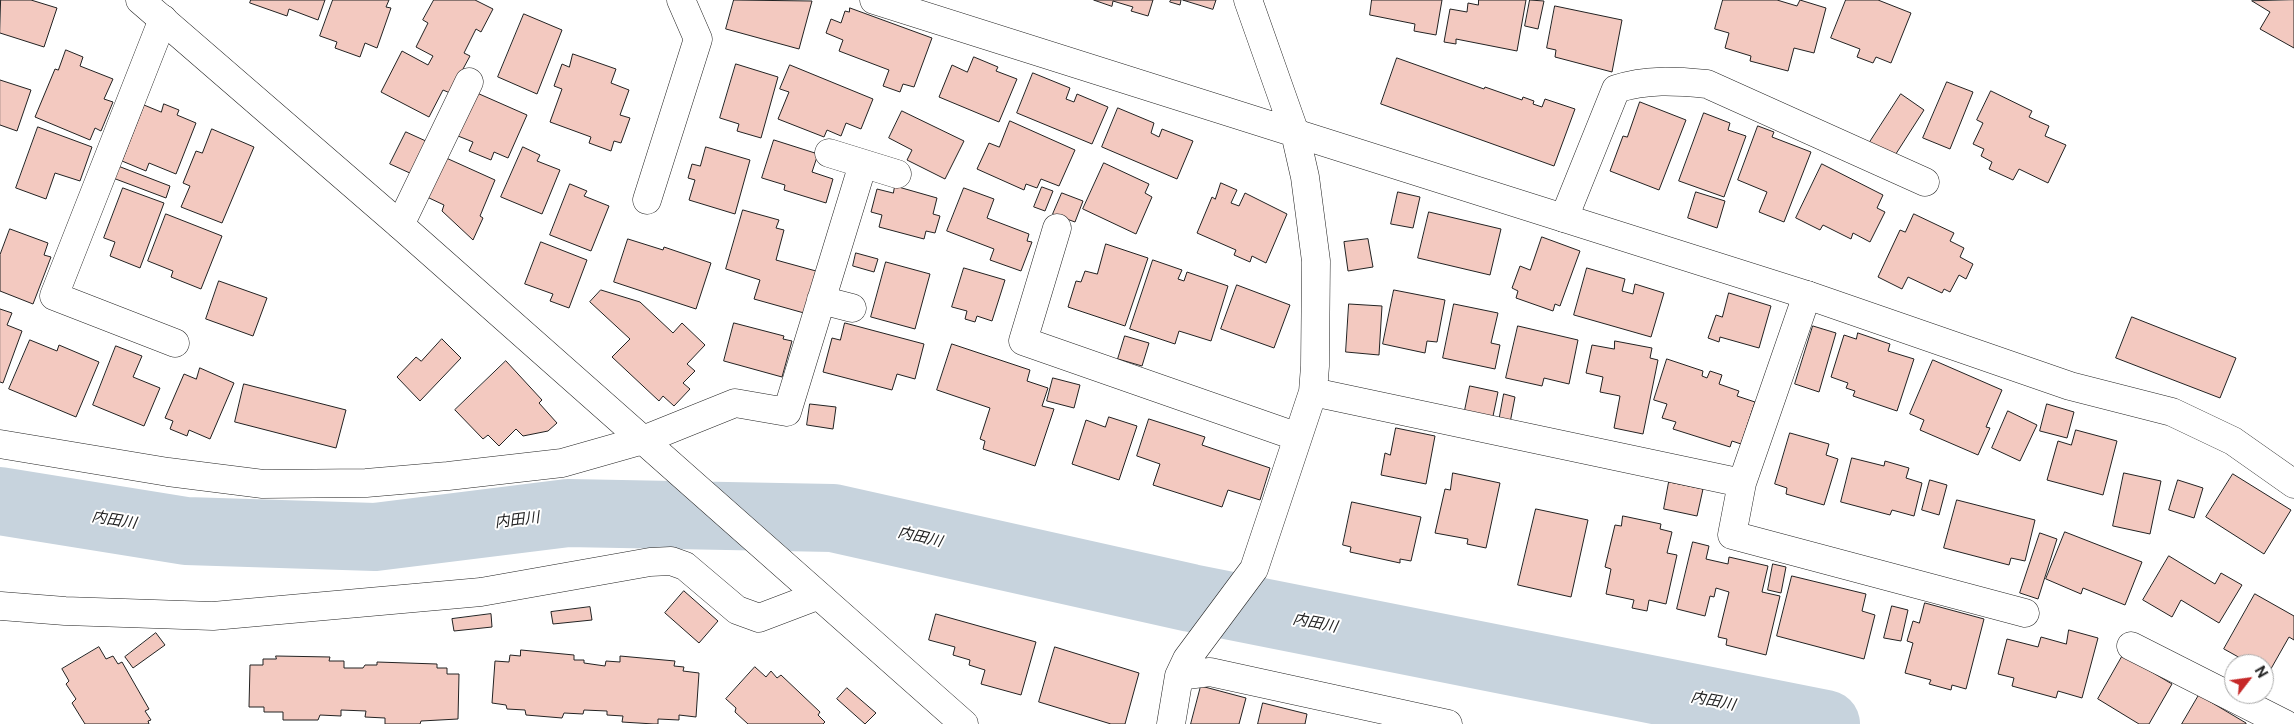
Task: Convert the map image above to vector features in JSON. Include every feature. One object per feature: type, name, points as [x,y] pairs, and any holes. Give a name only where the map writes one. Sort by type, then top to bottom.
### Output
[{"type":"street","points":[[140,0],[400,225],[643,440],[817,596],[939,713],[964,724]]},
{"type":"street","points":[[647,200],[698,39],[681,0]]},
{"type":"street","points":[[874,0],[1807,294],[2070,386],[2172,412],[2232,441],[2294,484]]},
{"type":"street","points":[[1171,724],[1183,667],[1254,569],[1313,392],[1316,366],[1316,261],[1305,177],[1295,133],[1248,0]]},
{"type":"street","points":[[163,20],[54,296],[175,343]]},
{"type":"street","points":[[1564,218],[1616,89],[1634,83],[1672,80],[1707,84],[1925,182]]},
{"type":"street","points":[[400,225],[469,82]]},
{"type":"street","points":[[829,152],[897,174]]},
{"type":"street","points":[[0,444],[168,472],[263,484],[366,482],[448,476],[562,462],[643,440],[734,403],[787,412],[863,164]]},
{"type":"street","points":[[1057,228],[1023,341],[1298,437]]},
{"type":"street","points":[[1807,294],[1742,484],[1732,535],[2025,613]]},
{"type":"street","points":[[821,300],[852,308]]},
{"type":"street","points":[[1313,392],[1742,484]]},
{"type":"street","points":[[0,606],[65,611],[213,616],[481,592],[650,562],[671,561],[685,566],[737,610],[759,618],[817,596]]},
{"type":"street","points":[[2131,646],[2285,724]]},
{"type":"street","points":[[1183,667],[1431,722]]},
{"type":"building","points":[[1,0],[31,0],[57,8],[44,47],[0,33]]},
{"type":"building","points":[[251,0],[325,0],[318,20],[289,9],[287,16],[250,3]]},
{"type":"building","points":[[333,0],[389,0],[386,7],[391,8],[377,48],[365,43],[360,57],[335,48],[337,42],[320,36]]},
{"type":"building","points":[[434,0],[475,0],[493,9],[481,32],[476,29],[464,53],[470,56],[450,93],[443,90],[429,117],[381,92],[402,51],[428,65],[433,56],[416,47],[428,23],[423,20]]},
{"type":"building","points":[[734,0],[812,1],[799,49],[726,29]]},
{"type":"building","points":[[1094,0],[1153,0],[1148,16],[1131,11],[1133,7],[1113,1],[1112,6]]},
{"type":"building","points":[[1171,0],[1181,0],[1180,5],[1170,2]]},
{"type":"building","points":[[1183,0],[1216,0],[1213,9]]},
{"type":"building","points":[[1372,0],[1442,0],[1436,35],[1414,31],[1415,24],[1370,15]]},
{"type":"building","points":[[1479,0],[1526,0],[1517,51],[1456,39],[1456,44],[1444,42],[1450,9],[1467,12],[1468,3],[1478,5]]},
{"type":"building","points":[[1530,0],[1544,1],[1538,29],[1525,26]]},
{"type":"building","points":[[1723,0],[1777,0],[1797,6],[1800,0],[1826,8],[1814,53],[1794,48],[1788,71],[1750,61],[1751,56],[1725,48],[1729,33],[1715,29]]},
{"type":"building","points":[[1846,0],[1878,0],[1911,13],[1891,63],[1876,57],[1873,63],[1857,57],[1860,49],[1831,38]]},
{"type":"building","points":[[2294,0],[2294,48],[2260,29],[2270,12],[2252,1]]},
{"type":"building","points":[[1555,6],[1622,20],[1612,72],[1555,57],[1556,50],[1547,48]]},
{"type":"building","points":[[850,8],[932,38],[914,87],[903,84],[900,92],[883,86],[889,70],[839,51],[843,40],[826,33],[831,19],[841,23],[845,11],[849,12]]},
{"type":"building","points":[[524,14],[562,30],[537,94],[498,77]]},
{"type":"building","points":[[66,50],[83,57],[80,66],[113,79],[104,99],[113,102],[101,131],[95,128],[90,140],[35,117],[55,69],[58,70]]},
{"type":"building","points":[[573,54],[616,69],[611,83],[629,90],[620,115],[630,118],[621,143],[614,141],[611,151],[589,143],[591,137],[550,122],[562,89],[554,86],[562,64],[569,67]]},
{"type":"building","points":[[974,57],[998,67],[996,71],[1017,79],[999,122],[939,97],[952,65],[967,72]]},
{"type":"building","points":[[1397,58],[1484,89],[1485,87],[1522,100],[1523,97],[1534,101],[1533,104],[1542,107],[1545,99],[1575,109],[1554,166],[1381,104]]},
{"type":"building","points":[[736,64],[778,77],[761,138],[737,131],[739,124],[720,118]]},
{"type":"building","points":[[790,65],[873,99],[861,129],[846,123],[841,136],[827,130],[824,137],[778,119],[789,92],[780,89]]},
{"type":"building","points":[[1033,73],[1070,88],[1066,99],[1074,102],[1077,94],[1108,107],[1092,144],[1017,113]]},
{"type":"building","points":[[0,80],[31,90],[17,131],[0,125]]},
{"type":"building","points":[[1947,82],[1973,92],[1950,149],[1923,138]]},
{"type":"building","points":[[1991,91],[2032,111],[2029,117],[2049,126],[2045,136],[2066,145],[2048,183],[2019,169],[2013,180],[1989,169],[1992,162],[1981,156],[1984,149],[1973,144],[1983,123],[1977,120]]},
{"type":"building","points":[[477,93],[527,115],[508,158],[494,152],[491,160],[469,151],[473,142],[458,136]]},
{"type":"building","points":[[1901,94],[1924,110],[1892,160],[1868,145]]},
{"type":"building","points":[[1640,102],[1686,120],[1659,190],[1610,171],[1623,136],[1627,137]]},
{"type":"building","points":[[164,104],[179,110],[177,115],[196,123],[176,174],[149,163],[146,171],[122,161],[144,105],[161,112]]},
{"type":"building","points":[[1118,108],[1154,123],[1151,133],[1159,137],[1162,129],[1193,141],[1177,179],[1102,147]]},
{"type":"building","points":[[902,111],[964,141],[945,179],[907,160],[912,150],[889,138]]},
{"type":"building","points":[[1704,113],[1730,123],[1728,130],[1746,136],[1724,197],[1679,181]]},
{"type":"building","points":[[1010,121],[1075,150],[1059,186],[1041,179],[1037,188],[1026,184],[1024,190],[977,169],[989,143],[999,147]]},
{"type":"building","points":[[1758,126],[1774,132],[1772,137],[1811,152],[1784,222],[1759,212],[1767,192],[1738,180]]},
{"type":"building","points":[[38,127],[92,147],[80,181],[55,173],[46,199],[16,188]]},
{"type":"building","points":[[212,129],[254,147],[222,223],[181,207],[190,186],[183,183],[196,151],[202,153]]},
{"type":"building","points":[[406,132],[428,142],[412,174],[390,164]]},
{"type":"building","points":[[774,140],[818,154],[812,172],[833,179],[826,203],[784,190],[785,185],[762,178]]},
{"type":"building","points":[[523,147],[540,155],[537,161],[560,170],[542,214],[501,197]]},
{"type":"building","points":[[706,147],[750,160],[735,214],[689,200],[695,180],[688,178],[692,164],[700,166]]},
{"type":"building","points":[[444,157],[495,180],[480,216],[483,218],[473,240],[442,211],[444,205],[427,197]]},
{"type":"building","points":[[1104,163],[1149,184],[1145,193],[1152,197],[1136,234],[1083,209]]},
{"type":"building","points":[[1822,164],[1883,195],[1877,208],[1885,212],[1870,242],[1853,233],[1851,239],[1823,225],[1820,230],[1796,218]]},
{"type":"building","points":[[118,166],[170,186],[166,198],[113,178]]},
{"type":"building","points":[[1221,183],[1237,190],[1231,203],[1239,206],[1245,193],[1287,214],[1266,263],[1252,256],[1250,262],[1234,255],[1236,250],[1197,233],[1212,197],[1215,199]]},
{"type":"building","points":[[570,184],[587,191],[584,196],[609,206],[591,251],[550,235]]},
{"type":"building","points":[[895,186],[937,198],[933,214],[940,216],[935,233],[926,231],[924,239],[879,227],[882,215],[871,212],[877,189],[893,193]]},
{"type":"building","points":[[1042,187],[1053,191],[1045,211],[1034,207]]},
{"type":"building","points":[[123,188],[164,203],[140,268],[110,256],[115,242],[104,238]]},
{"type":"building","points":[[964,188],[994,199],[987,218],[1029,234],[1027,241],[1032,242],[1021,271],[990,260],[994,249],[947,231]]},
{"type":"building","points":[[1398,192],[1420,197],[1413,228],[1391,224]]},
{"type":"building","points":[[1696,192],[1725,201],[1717,228],[1688,218]]},
{"type":"building","points":[[1062,193],[1083,201],[1075,222],[1053,214]]},
{"type":"building","points":[[743,210],[779,220],[776,228],[784,230],[776,260],[816,271],[804,313],[754,299],[760,280],[726,269]]},
{"type":"building","points":[[1429,212],[1501,229],[1490,275],[1418,258]]},
{"type":"building","points":[[166,214],[222,236],[201,289],[171,277],[173,271],[148,261]]},
{"type":"building","points":[[1914,214],[1954,233],[1950,241],[1964,248],[1960,257],[1973,264],[1966,279],[1959,275],[1950,292],[1944,289],[1942,293],[1908,277],[1902,289],[1878,277],[1900,230],[1905,232]]},
{"type":"building","points":[[10,229],[48,243],[44,255],[51,257],[33,304],[0,291],[0,255]]},
{"type":"building","points":[[1542,237],[1580,251],[1560,306],[1555,304],[1553,311],[1516,298],[1518,291],[1512,288],[1520,266],[1530,270]]},
{"type":"building","points":[[628,239],[663,250],[664,247],[711,263],[696,309],[614,282]]},
{"type":"building","points":[[1368,239],[1373,267],[1348,271],[1344,242]]},
{"type":"building","points":[[541,242],[587,260],[569,308],[550,301],[553,294],[525,284]]},
{"type":"building","points":[[1106,244],[1148,258],[1125,326],[1068,307],[1076,281],[1081,282],[1085,271],[1097,274]]},
{"type":"building","points":[[856,253],[878,259],[874,272],[853,266]]},
{"type":"building","points":[[1153,260],[1182,270],[1178,279],[1184,281],[1187,272],[1228,286],[1211,341],[1179,331],[1175,344],[1130,329]]},
{"type":"building","points":[[886,262],[930,274],[915,329],[871,317]]},
{"type":"building","points":[[964,268],[1005,280],[992,321],[977,316],[975,322],[965,319],[967,311],[952,307]]},
{"type":"building","points":[[1587,268],[1625,279],[1622,291],[1633,294],[1635,284],[1664,293],[1651,337],[1574,315]]},
{"type":"building","points":[[219,281],[267,298],[253,336],[206,319]]},
{"type":"building","points":[[1237,285],[1290,305],[1274,348],[1221,329]]},
{"type":"building","points":[[601,290],[640,302],[673,333],[682,323],[705,345],[687,364],[695,371],[683,383],[690,389],[674,406],[663,396],[659,401],[612,357],[630,339],[590,302]]},
{"type":"building","points":[[1394,290],[1445,300],[1437,342],[1427,341],[1425,353],[1383,344]]},
{"type":"building","points":[[1729,293],[1771,306],[1759,348],[1720,337],[1719,342],[1708,338],[1716,315],[1722,317]]},
{"type":"building","points":[[1349,304],[1382,306],[1379,355],[1346,352]]},
{"type":"building","points":[[1454,304],[1498,313],[1491,343],[1500,345],[1495,369],[1443,358]]},
{"type":"building","points":[[0,309],[12,313],[7,325],[22,331],[3,383],[0,382]]},
{"type":"building","points":[[2132,317],[2236,358],[2220,398],[2116,358]]},
{"type":"building","points":[[734,323],[784,336],[783,339],[792,341],[782,377],[724,361]]},
{"type":"building","points":[[845,323],[924,344],[915,379],[897,374],[892,390],[823,372],[832,338],[840,340]]},
{"type":"building","points":[[1518,326],[1578,340],[1569,384],[1544,378],[1542,386],[1506,378]]},
{"type":"building","points":[[1813,326],[1836,333],[1819,392],[1795,384]]},
{"type":"building","points":[[1858,333],[1890,344],[1888,351],[1914,359],[1897,411],[1853,396],[1855,391],[1846,388],[1848,383],[1831,377],[1844,335],[1856,339]]},
{"type":"building","points":[[1125,336],[1149,343],[1142,366],[1118,359]]},
{"type":"building","points":[[442,339],[461,358],[420,401],[397,377],[416,357],[421,361]]},
{"type":"building","points":[[30,340],[57,351],[59,345],[99,362],[76,417],[9,389]]},
{"type":"building","points":[[1615,341],[1652,348],[1650,358],[1658,360],[1643,434],[1614,428],[1620,396],[1600,392],[1603,377],[1586,373],[1592,345],[1614,349]]},
{"type":"building","points":[[952,344],[1030,370],[1027,381],[1048,388],[1042,406],[1054,409],[1035,466],[983,449],[985,441],[980,439],[990,408],[937,390]]},
{"type":"building","points":[[116,346],[142,356],[133,377],[160,388],[144,426],[93,405]]},
{"type":"building","points":[[1667,359],[1703,371],[1702,376],[1707,378],[1710,371],[1722,375],[1719,384],[1739,391],[1737,396],[1755,402],[1741,444],[1732,441],[1730,447],[1673,429],[1676,422],[1662,418],[1667,404],[1654,400]]},
{"type":"building","points":[[1933,360],[2002,390],[1986,427],[1990,428],[1978,455],[1920,430],[1924,420],[1910,414]]},
{"type":"building","points":[[506,361],[542,400],[539,403],[557,423],[548,431],[523,436],[516,429],[499,446],[488,435],[483,439],[455,410]]},
{"type":"building","points":[[200,368],[234,383],[210,439],[189,430],[187,436],[170,429],[173,421],[165,418],[184,374],[196,379]]},
{"type":"building","points":[[1053,378],[1080,385],[1074,408],[1047,401]]},
{"type":"building","points":[[244,384],[346,410],[336,448],[235,422]]},
{"type":"building","points":[[1470,386],[1498,392],[1492,421],[1464,415]]},
{"type":"building","points":[[1504,394],[1515,397],[1510,423],[1499,421]]},
{"type":"building","points":[[810,404],[836,407],[833,429],[807,425]]},
{"type":"building","points":[[2047,404],[2074,412],[2067,438],[2040,431]]},
{"type":"building","points":[[2008,411],[2037,425],[2020,461],[1992,448]]},
{"type":"building","points":[[1109,417],[1137,426],[1119,480],[1072,464],[1086,420],[1105,427]]},
{"type":"building","points":[[1149,419],[1205,437],[1202,445],[1270,468],[1260,500],[1228,490],[1222,507],[1153,485],[1160,464],[1137,456]]},
{"type":"building","points":[[1396,428],[1435,436],[1426,484],[1381,475],[1385,453],[1390,455]]},
{"type":"building","points":[[2076,430],[2117,441],[2103,495],[2047,480],[2058,441],[2071,445]]},
{"type":"building","points":[[1790,433],[1829,444],[1826,455],[1838,459],[1824,505],[1786,494],[1787,488],[1775,484]]},
{"type":"building","points":[[1852,458],[1884,466],[1885,461],[1909,468],[1906,478],[1922,483],[1914,516],[1892,510],[1890,515],[1841,502]]},
{"type":"building","points":[[1453,473],[1500,483],[1486,548],[1467,544],[1468,539],[1435,533],[1445,489],[1450,490]]},
{"type":"building","points":[[2124,473],[2161,481],[2150,534],[2113,526]]},
{"type":"building","points":[[2233,474],[2291,510],[2264,554],[2206,517]]},
{"type":"building","points":[[1930,480],[1947,485],[1939,515],[1922,510]]},
{"type":"building","points":[[2178,480],[2203,488],[2194,518],[2169,510]]},
{"type":"building","points":[[1669,482],[1703,489],[1697,516],[1664,509]]},
{"type":"building","points":[[1957,500],[2035,520],[2025,561],[2011,558],[2009,565],[1944,548]]},
{"type":"building","points":[[1352,502],[1421,517],[1411,561],[1400,559],[1400,563],[1350,552],[1351,547],[1343,545]]},
{"type":"building","points":[[1536,509],[1588,520],[1571,597],[1518,585]]},
{"type":"building","points":[[1623,516],[1661,524],[1660,529],[1672,532],[1667,553],[1677,555],[1666,604],[1649,600],[1647,611],[1632,608],[1634,600],[1606,594],[1611,569],[1605,567],[1615,525],[1621,526]]},
{"type":"building","points":[[2065,532],[2142,562],[2125,605],[2083,588],[2081,594],[2046,579]]},
{"type":"building","points":[[2040,533],[2057,539],[2038,599],[2020,593]]},
{"type":"building","points":[[1693,542],[1709,546],[1706,559],[1728,564],[1729,557],[1768,566],[1762,592],[1780,596],[1766,655],[1726,645],[1727,639],[1718,637],[1729,592],[1716,588],[1714,597],[1710,596],[1705,616],[1677,609]]},
{"type":"building","points":[[2169,556],[2215,584],[2221,573],[2242,585],[2219,623],[2181,600],[2172,617],[2143,600]]},
{"type":"building","points":[[1773,564],[1786,567],[1781,593],[1768,590]]},
{"type":"building","points":[[1792,576],[1866,594],[1862,611],[1875,615],[1864,659],[1777,636]]},
{"type":"building","points":[[684,591],[718,621],[699,643],[665,613]]},
{"type":"building","points":[[2255,594],[2294,616],[2294,640],[2289,637],[2274,663],[2274,654],[2233,654],[2224,649]]},
{"type":"building","points":[[1925,603],[1984,619],[1966,689],[1952,685],[1951,690],[1929,684],[1931,680],[1905,673],[1913,643],[1907,641],[1913,621],[1919,623]]},
{"type":"building","points":[[1892,606],[1908,610],[1901,641],[1884,638]]},
{"type":"building","points":[[590,607],[592,620],[553,624],[551,612]]},
{"type":"building","points":[[491,614],[492,627],[454,631],[452,619]]},
{"type":"building","points":[[936,614],[1036,642],[1021,695],[981,684],[985,670],[969,665],[970,660],[953,655],[955,647],[929,640]]},
{"type":"building","points":[[2069,630],[2098,638],[2082,698],[2058,691],[2056,698],[2012,686],[2014,678],[1998,674],[2007,639],[2038,647],[2041,637],[2066,644]]},
{"type":"building","points":[[156,633],[165,645],[133,668],[125,657]]},
{"type":"building","points":[[99,647],[106,659],[113,656],[118,664],[122,662],[149,709],[145,711],[151,720],[148,721],[149,724],[85,724],[72,703],[76,699],[66,684],[69,681],[62,669]]},
{"type":"building","points":[[1055,647],[1139,673],[1125,724],[1111,724],[1039,702]]},
{"type":"building","points":[[521,650],[574,655],[574,660],[584,660],[584,663],[605,666],[606,661],[620,662],[620,656],[675,661],[674,666],[684,667],[683,671],[699,673],[696,717],[679,715],[679,720],[658,719],[658,724],[622,722],[623,716],[607,715],[607,711],[584,710],[583,714],[564,713],[562,718],[526,715],[525,710],[507,709],[506,705],[492,703],[495,661],[509,662],[510,655],[520,656]]},
{"type":"building","points":[[2123,655],[2172,684],[2149,724],[2139,724],[2098,699]]},
{"type":"building","points":[[276,656],[330,657],[329,661],[344,661],[344,668],[363,668],[365,665],[377,665],[377,662],[437,664],[437,668],[447,668],[447,674],[459,674],[458,719],[421,721],[420,724],[385,724],[385,718],[365,717],[366,711],[341,710],[341,716],[320,715],[318,720],[283,720],[283,712],[264,712],[264,707],[249,707],[250,665],[263,665],[263,659],[276,659]]},
{"type":"building","points":[[755,667],[766,677],[771,671],[777,678],[781,675],[820,712],[818,715],[825,722],[823,724],[748,724],[735,712],[736,708],[726,699]]},
{"type":"building","points":[[1201,686],[1246,698],[1239,724],[1191,724]]},
{"type":"building","points":[[847,688],[876,713],[865,724],[837,699]]},
{"type":"building","points":[[2199,695],[2246,723],[2246,724],[2182,724]]},
{"type":"building","points":[[1263,703],[1307,714],[1305,724],[1258,724]]},
{"type":"waterway","name":"内田川","points":[[0,501],[186,531],[375,537],[568,513],[833,518],[1191,598],[1826,724]]}]
